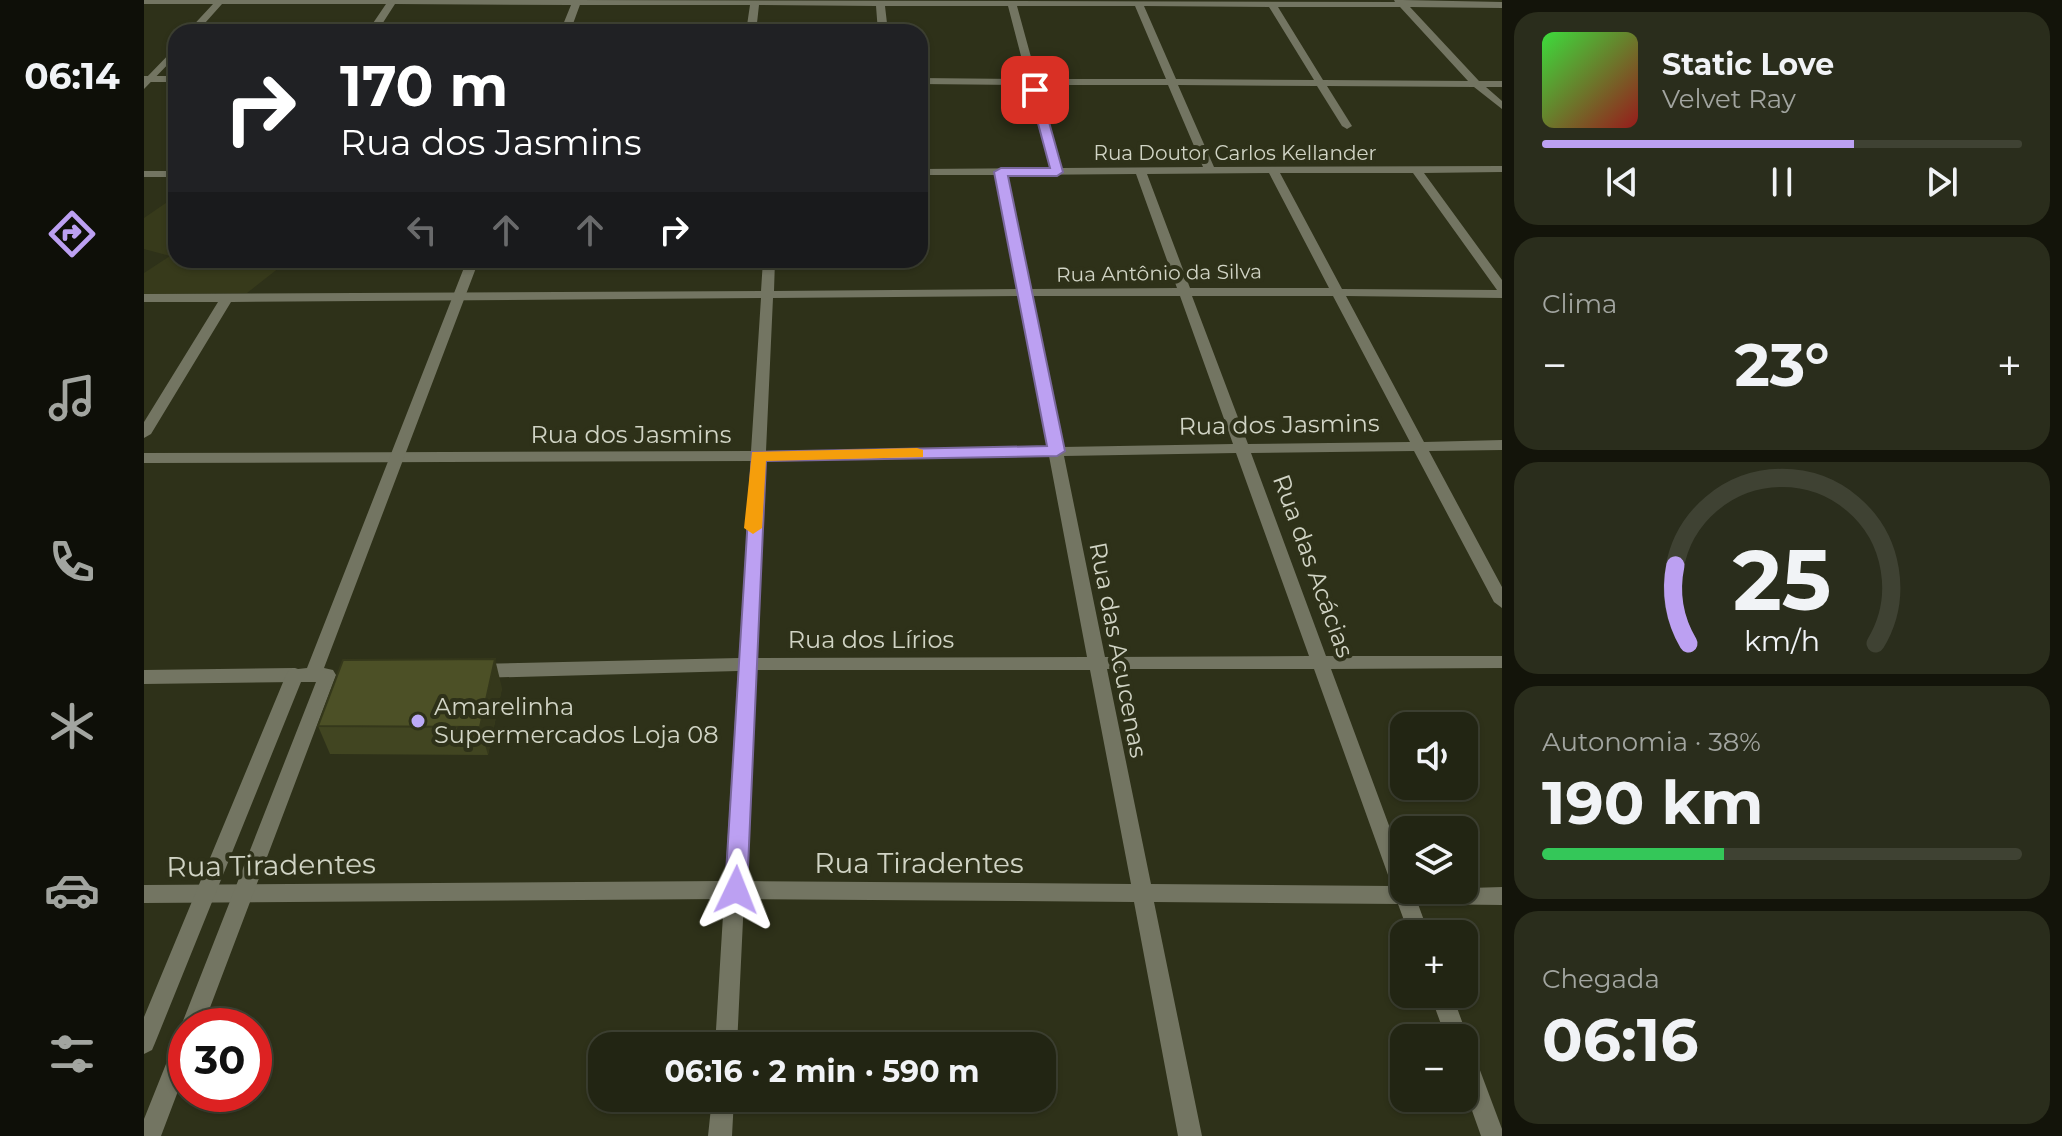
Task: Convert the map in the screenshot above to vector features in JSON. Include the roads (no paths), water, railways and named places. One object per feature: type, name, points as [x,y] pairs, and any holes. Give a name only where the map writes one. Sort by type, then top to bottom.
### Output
[{"type":"street","points":[[144,1],[1138,1],[1502,5]]},
{"type":"street","points":[[199,24],[220,1]]},
{"type":"street","points":[[377,24],[392,1]]},
{"type":"street","points":[[568,24],[577,1]]},
{"type":"street","points":[[752,24],[754,1]]},
{"type":"street","points":[[880,1],[882,24]]},
{"type":"street","points":[[1012,1],[1057,172]]},
{"type":"street","points":[[1138,1],[1210,171]]},
{"type":"street","points":[[1270,2],[1347,126]]},
{"type":"street","points":[[1400,2],[1502,106]]},
{"type":"street","points":[[146,81],[168,58]]},
{"type":"street","points":[[146,81],[168,80]]},
{"type":"street","points":[[928,81],[1502,84]]},
{"type":"street","name":"Rua Doutor Carlos Kellander","points":[[928,172],[1502,169]]},
{"type":"street","points":[[1417,170],[1502,292]]},
{"type":"street","points":[[1273,171],[1502,602]]},
{"type":"street","name":"Rua das Acucenas","points":[[1001,172],[1190,1136]]},
{"type":"street","name":"Rua das Acácias","points":[[1141,172],[1390,853]]},
{"type":"street","points":[[144,174],[168,174]]},
{"type":"street","points":[[199,1008],[245,892],[312,675],[469,268]]},
{"type":"street","points":[[727,1032],[768,268]]},
{"type":"street","name":"Rua Antônio da Silva","points":[[144,298],[455,300],[1184,291],[1502,292]]},
{"type":"street","points":[[144,434],[227,298]]},
{"type":"street","name":"Rua dos Jasmins","points":[[144,458],[758,456],[1502,445]]},
{"type":"street","name":"Rua dos Lírios","points":[[460,671],[746,664],[1502,662]]},
{"type":"street","points":[[144,677],[349,674]]},
{"type":"street","points":[[144,1043],[204,893],[312,675]]},
{"type":"street","name":"Rua Tiradentes","points":[[144,894],[736,890],[1390,894]]},
{"type":"street","name":"Rua Tiradentes","points":[[1478,896],[1502,896]]},
{"type":"street","points":[[149,1136],[168,1087]]},
{"type":"street","points":[[1478,1095],[1493,1136]]},
{"type":"street","points":[[720,1136],[722,1112]]},
{"type":"place","name":"Amarelinha Supermercados Loja 08","points":[[418,721]]}]
